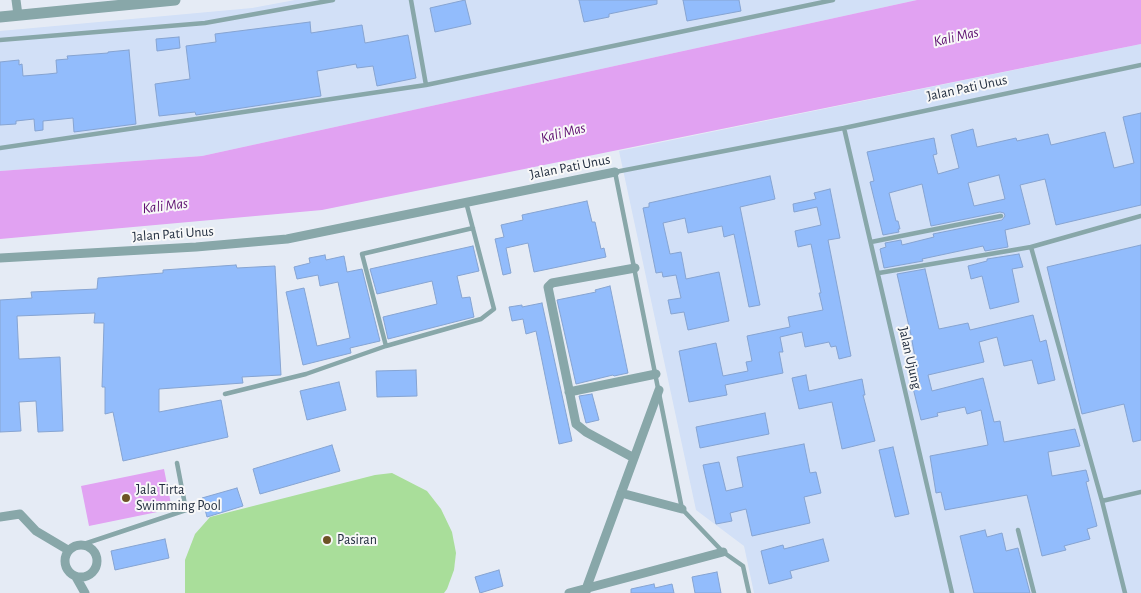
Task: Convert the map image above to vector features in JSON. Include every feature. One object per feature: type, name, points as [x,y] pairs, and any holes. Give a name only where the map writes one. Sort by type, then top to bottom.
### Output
[{"type":"street","points":[[16,0],[18,15]]},
{"type":"street","points":[[0,17],[175,0]]},
{"type":"street","name":"Jalan Pati Unus","points":[[0,258],[196,247],[287,239],[615,172]]},
{"type":"street","points":[[634,458],[586,432],[576,424],[548,287],[552,282],[635,268]]},
{"type":"street","points":[[569,392],[656,374]]},
{"type":"street","points":[[586,591],[659,390]]},
{"type":"street","points":[[621,494],[682,509]]},
{"type":"street","points":[[0,517],[20,514],[36,530],[68,550]]},
{"type":"street","points":[[76,577],[87,576],[95,568],[96,563],[96,558],[91,549],[81,545],[68,550],[64,561],[68,571],[76,577],[85,593]]},
{"type":"street","points":[[569,593],[586,591],[723,552]]},
{"type":"lane","points":[[0,40],[206,23],[333,0]]},
{"type":"lane","points":[[411,0],[426,85]]},
{"type":"lane","points":[[0,148],[426,85],[832,0]]},
{"type":"lane","name":"Jalan Pati Unus","points":[[615,172],[844,128],[1141,65]]},
{"type":"lane","name":"Jalan Ujung","points":[[844,128],[952,593]]},
{"type":"lane","points":[[615,172],[682,509],[723,552],[743,566],[750,593]]},
{"type":"lane","points":[[225,394],[306,374],[386,346],[481,319],[494,309],[466,202]]},
{"type":"lane","points":[[872,242],[1001,216]]},
{"type":"lane","points":[[879,273],[1031,247],[1141,216]]},
{"type":"lane","points":[[386,346],[362,254],[473,228]]},
{"type":"lane","points":[[1031,247],[1102,501],[1125,593]]},
{"type":"lane","points":[[81,545],[186,510],[177,463]]},
{"type":"lane","points":[[1102,501],[1141,492]]},
{"type":"lane","points":[[1018,530],[1034,593]]},
{"type":"shaded area","points":[[295,0],[917,0],[202,156],[0,171],[0,31],[252,8]]},
{"type":"shaded area","points":[[1141,44],[1141,593],[754,593],[744,546],[696,510],[619,151]]},
{"type":"green space","name":"Pasiran","points":[[392,473],[427,491],[441,509],[452,532],[456,553],[454,570],[444,593],[185,593],[185,560],[195,534],[210,517],[375,475]]},
{"type":"water","name":"Kali Mas","points":[[917,0],[1141,0],[1141,44],[322,210],[0,239],[0,171],[202,156]]},
{"type":"water","name":"Jala Tirta Swimming Pool","points":[[164,469],[172,509],[89,526],[81,486]]},
{"type":"building","points":[[465,0],[471,24],[435,32],[430,8]]},
{"type":"building","points":[[579,0],[657,0],[657,4],[609,14],[609,17],[584,22]]},
{"type":"building","points":[[683,0],[739,0],[741,11],[687,21]]},
{"type":"building","points":[[310,22],[311,33],[362,25],[365,43],[408,35],[416,78],[377,86],[373,66],[357,68],[356,64],[317,71],[321,96],[196,115],[195,112],[159,116],[155,84],[190,79],[186,46],[216,42],[215,34]]},
{"type":"building","points":[[179,37],[180,48],[157,51],[156,39]]},
{"type":"building","points":[[129,50],[136,124],[74,132],[73,118],[43,121],[43,130],[35,131],[34,119],[16,121],[16,124],[0,125],[0,62],[19,60],[19,65],[22,64],[23,76],[48,74],[57,73],[56,60],[68,59],[67,56]]},
{"type":"building","points":[[1141,113],[1141,205],[1056,225],[1045,179],[1020,185],[1030,224],[1005,230],[1008,247],[985,251],[983,246],[922,259],[923,261],[884,268],[880,249],[886,247],[885,243],[901,240],[902,245],[934,237],[933,234],[1002,220],[1005,216],[1004,213],[1000,212],[931,226],[922,184],[889,193],[900,229],[898,229],[899,232],[883,235],[870,182],[874,181],[867,152],[934,138],[937,154],[933,155],[938,174],[959,168],[951,135],[973,129],[977,147],[1016,138],[1017,141],[1048,134],[1051,145],[1105,132],[1114,168],[1134,163],[1123,117]],"holes":[[[999,175],[1005,199],[974,206],[968,183]]]},
{"type":"building","points":[[770,176],[775,199],[740,207],[760,305],[749,307],[734,234],[724,237],[722,226],[688,233],[685,218],[663,223],[670,254],[681,252],[686,279],[719,272],[729,321],[688,330],[684,312],[671,314],[668,300],[681,298],[676,275],[663,277],[662,272],[656,273],[643,208],[649,207],[649,203]]},
{"type":"building","points":[[830,189],[840,238],[828,240],[851,356],[839,359],[836,346],[831,347],[829,342],[805,347],[802,332],[780,337],[783,352],[779,352],[783,373],[725,385],[727,395],[689,402],[679,351],[716,343],[723,376],[748,371],[746,362],[752,361],[747,336],[790,327],[788,317],[823,310],[811,244],[798,247],[795,231],[821,225],[817,207],[794,212],[793,204],[816,199],[814,193]]},
{"type":"building","points":[[587,201],[592,222],[595,222],[601,249],[604,248],[606,257],[534,272],[528,243],[506,248],[511,273],[503,275],[495,239],[504,237],[501,225],[523,220],[522,215]]},
{"type":"building","points":[[1141,245],[1141,440],[1133,442],[1124,404],[1082,414],[1047,267]]},
{"type":"building","points":[[473,246],[479,271],[457,276],[462,298],[470,297],[474,317],[388,339],[383,317],[437,304],[432,281],[377,294],[370,269]]},
{"type":"building","points":[[1019,254],[1023,267],[1012,269],[1019,302],[990,309],[982,276],[971,279],[968,266],[987,261],[987,259]]},
{"type":"building","points":[[325,255],[326,260],[344,256],[347,272],[362,269],[380,341],[350,348],[351,353],[303,365],[286,292],[304,288],[317,346],[350,338],[338,282],[320,286],[318,275],[297,279],[294,267],[310,263],[309,258]]},
{"type":"building","points":[[236,265],[237,268],[275,266],[281,375],[242,377],[243,383],[159,389],[159,412],[221,400],[228,437],[123,461],[113,412],[105,414],[105,387],[102,387],[104,323],[94,323],[95,313],[17,316],[19,359],[60,357],[63,431],[38,432],[36,401],[19,402],[21,431],[0,432],[0,300],[32,298],[31,292],[97,289],[98,278],[163,273],[163,270]]},
{"type":"building","points":[[925,269],[939,329],[968,323],[970,330],[1033,315],[1040,342],[1046,340],[1055,380],[1038,384],[1032,360],[1004,366],[997,337],[979,342],[984,362],[928,375],[932,391],[983,378],[994,422],[1000,421],[1004,442],[1075,429],[1080,446],[1048,452],[1052,476],[1086,470],[1089,481],[1086,482],[1097,526],[1087,529],[1090,539],[1064,546],[1066,550],[1042,556],[1027,495],[945,510],[941,492],[936,493],[930,456],[988,445],[981,410],[967,414],[965,407],[937,413],[938,416],[921,420],[913,388],[920,386],[897,274]]},
{"type":"building","points":[[610,286],[628,373],[576,384],[557,300],[596,292],[595,290]]},
{"type":"building","points":[[542,303],[572,441],[559,444],[536,331],[526,334],[523,319],[512,321],[509,307],[522,305],[522,307]]},
{"type":"building","points":[[416,370],[417,396],[377,397],[376,371]]},
{"type":"building","points":[[806,375],[809,391],[862,379],[865,395],[863,395],[875,441],[842,449],[832,402],[799,409],[792,378]]},
{"type":"building","points":[[339,382],[346,410],[307,420],[300,391]]},
{"type":"building","points":[[592,394],[599,420],[586,423],[579,396]]},
{"type":"building","points":[[765,413],[769,434],[700,448],[696,427]]},
{"type":"building","points":[[804,444],[810,473],[816,472],[821,493],[804,497],[810,523],[752,536],[746,509],[730,513],[732,521],[716,524],[703,465],[719,462],[726,491],[743,487],[737,457]]},
{"type":"building","points":[[332,445],[340,471],[260,494],[253,469]]},
{"type":"building","points":[[893,447],[909,514],[895,517],[879,450]]},
{"type":"building","points":[[237,488],[243,506],[207,517],[202,498]]},
{"type":"building","points":[[985,530],[987,537],[1002,533],[1006,551],[1018,548],[1030,593],[974,593],[960,536]]},
{"type":"building","points":[[165,539],[169,558],[115,570],[111,551]]},
{"type":"building","points":[[823,539],[829,561],[790,571],[792,578],[769,584],[761,551],[783,545],[784,549]]},
{"type":"building","points":[[499,570],[503,586],[480,593],[475,577]]},
{"type":"building","points":[[717,572],[721,593],[695,593],[692,577]]},
{"type":"building","points":[[654,584],[655,588],[672,584],[674,593],[631,593],[631,589]]},
{"type":"place","name":"Jala Tirta Swimming Pool","points":[[126,498]]},
{"type":"place","name":"Pasiran","points":[[327,540]]}]
